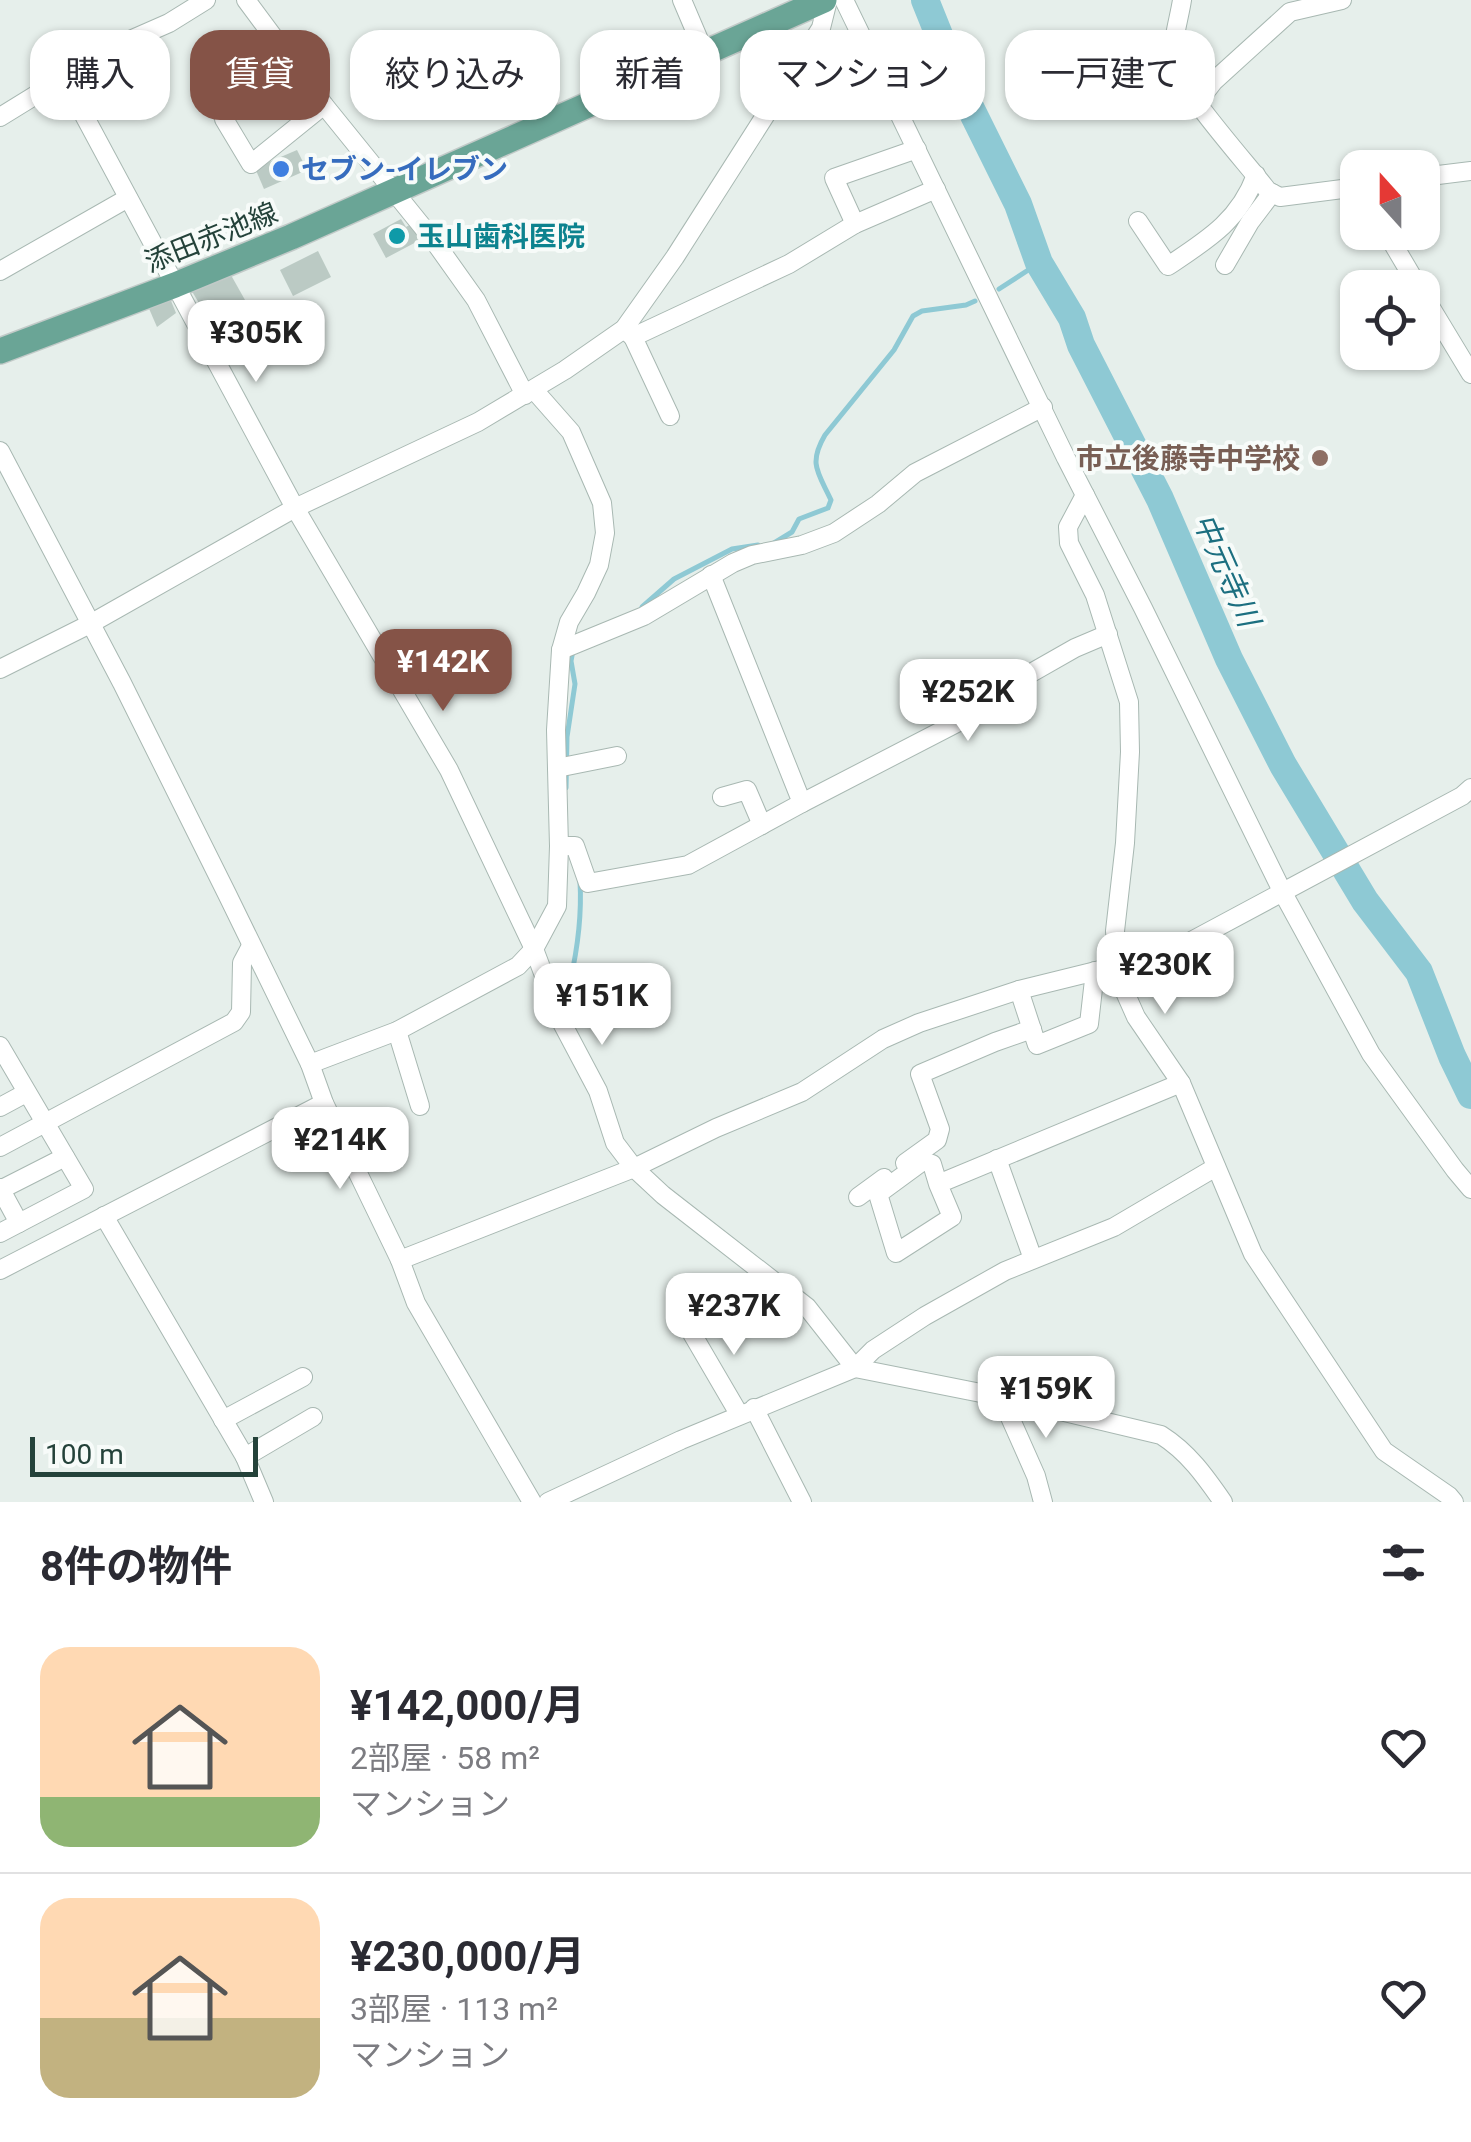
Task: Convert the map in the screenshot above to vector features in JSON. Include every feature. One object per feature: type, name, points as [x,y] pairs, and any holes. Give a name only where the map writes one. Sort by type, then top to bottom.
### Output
[{"type":"main road","name":"添田赤池線","points":[[720,47],[818,1]]},
{"type":"main road","name":"添田赤池線","points":[[0,351],[174,285],[580,108]]},
{"type":"street","points":[[153,30],[206,0]]},
{"type":"street","points":[[246,0],[268,30]]},
{"type":"street","points":[[682,0],[695,30]]},
{"type":"street","points":[[844,0],[1066,458],[1372,1054],[1471,1189]]},
{"type":"street","points":[[1176,30],[1182,0]]},
{"type":"street","points":[[1215,80],[1290,12],[1342,0]]},
{"type":"street","points":[[628,333],[821,28],[818,1]]},
{"type":"street","points":[[0,117],[30,99]]},
{"type":"street","points":[[310,1064],[397,1031],[518,966],[534,949],[556,906],[560,846],[557,688],[561,650],[569,622],[599,566],[606,533],[602,503],[571,432],[530,392],[476,300],[330,112]]},
{"type":"street","points":[[86,120],[296,508],[449,770],[534,949],[562,1023],[598,1091],[615,1142],[634,1168],[807,1307],[855,1368],[1161,1434],[1193,1461],[1224,1502]]},
{"type":"street","points":[[225,120],[252,164],[306,120]]},
{"type":"street","points":[[1212,120],[1272,193],[1280,197],[1340,189]]},
{"type":"street","points":[[856,224],[834,178],[917,149]]},
{"type":"street","points":[[1440,175],[1471,170]]},
{"type":"street","points":[[1138,221],[1168,266],[1220,231],[1248,196],[1256,175]]},
{"type":"street","points":[[0,668],[90,624],[296,508],[478,422],[628,333],[789,264],[856,224],[936,188]]},
{"type":"street","points":[[1224,265],[1272,193]]},
{"type":"street","points":[[0,272],[128,198]]},
{"type":"street","points":[[1440,322],[1471,374]]},
{"type":"street","points":[[628,333],[670,416]]},
{"type":"street","points":[[561,650],[644,616],[752,555],[802,545],[834,533],[915,474],[1042,407]]},
{"type":"street","points":[[0,450],[122,683],[310,1064],[324,1103],[400,1260],[416,1303],[532,1502]]},
{"type":"street","points":[[1086,495],[1068,527],[1070,543],[1095,595],[1129,702],[1126,825],[1114,932],[1124,990],[1136,1017],[1181,1083],[1253,1254],[1384,1451],[1454,1502]]},
{"type":"street","points":[[711,575],[802,803]]},
{"type":"street","points":[[560,846],[575,846],[588,883],[688,865],[974,714],[1003,689],[1108,634]]},
{"type":"street","points":[[557,768],[618,756]]},
{"type":"street","points":[[400,1260],[634,1168],[802,1092],[883,1040],[919,1023],[1020,990],[1169,953],[1471,788]]},
{"type":"street","points":[[722,797],[747,790],[762,825]]},
{"type":"street","points":[[0,1147],[234,1022],[241,1012],[242,963],[251,946]]},
{"type":"street","points":[[1020,990],[1037,1045],[1089,1024],[1095,971]]},
{"type":"street","points":[[858,1196],[937,1140],[940,1129],[920,1074],[1032,1029]]},
{"type":"street","points":[[397,1031],[420,1106]]},
{"type":"street","points":[[0,1233],[84,1189],[3,1058]]},
{"type":"street","points":[[938,1184],[1181,1083]]},
{"type":"street","points":[[0,1107],[26,1093]]},
{"type":"street","points":[[0,1270],[324,1103]]},
{"type":"street","points":[[19,1223],[0,1189],[65,1157]]},
{"type":"street","points":[[997,1160],[1033,1260]]},
{"type":"street","points":[[923,1161],[932,1164],[938,1184],[952,1217],[896,1253],[878,1194],[923,1161]]},
{"type":"street","points":[[548,1502],[747,1411],[855,1368],[873,1350],[925,1316],[1005,1271],[1114,1226],[1216,1168]]},
{"type":"street","points":[[104,1216],[244,1457],[264,1502]]},
{"type":"street","points":[[687,1325],[747,1411],[802,1502]]},
{"type":"street","points":[[223,1420],[303,1377]]},
{"type":"street","points":[[1001,1397],[1036,1476],[1043,1502]]},
{"type":"street","points":[[244,1457],[314,1417]]},
{"type":"building","name":"セブン-イレブン","points":[[297,150],[307,170],[264,189],[255,168]]},
{"type":"building","name":"玉山歯科医院","points":[[401,219],[406,227],[413,223],[422,239],[386,258],[373,234]]},
{"type":"building","points":[[318,251],[331,277],[293,296],[280,270]]},
{"type":"building","points":[[227,268],[245,300],[209,320],[190,288]]},
{"type":"building","points":[[169,296],[176,313],[157,327],[147,304]]},
{"type":"waterway","name":"中元寺川","points":[[925,0],[960,87],[1018,204],[1039,263],[1072,318],[1081,345],[1160,499],[1229,659],[1283,765],[1365,901],[1419,972],[1471,1095]]},
{"type":"waterway","points":[[999,289],[1039,263]]},
{"type":"waterway","points":[[774,543],[792,532],[799,519],[828,508],[831,500],[816,461],[820,445],[894,350],[913,316],[975,301]]},
{"type":"waterway","points":[[642,607],[674,579],[732,549],[758,545]]},
{"type":"waterway","points":[[566,788],[567,737],[575,684],[573,650]]},
{"type":"waterway","points":[[570,982],[579,931],[580,881]]},
{"type":"place","name":"セブン-イレブン","points":[[281,169]]},
{"type":"place","name":"玉山歯科医院","points":[[397,236]]},
{"type":"place","name":"市立後藤寺中学校","points":[[1320,458]]}]
